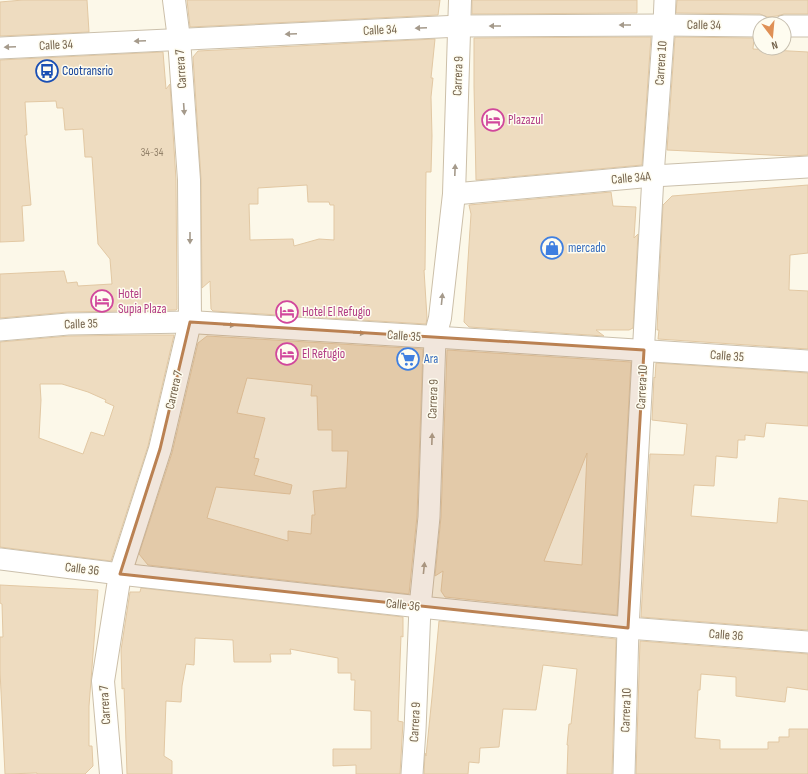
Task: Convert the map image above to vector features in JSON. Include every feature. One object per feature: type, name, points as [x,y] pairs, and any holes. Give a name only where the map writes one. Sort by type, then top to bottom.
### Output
[{"type":"main road","name":"Carrera 7","points":[[111,774],[103,681],[120,574],[160,449],[190,322],[189,180],[179,39],[174,0]]},
{"type":"main road","name":"Carrera 9","points":[[435,338],[440,318],[454,194],[460,0]]},
{"type":"main road","name":"Calle 35","points":[[190,322],[435,338]]},
{"type":"street","name":"Carrera 10","points":[[624,774],[628,628],[653,176],[664,25],[664,0]]},
{"type":"street","name":"Calle 34","points":[[0,48],[460,26],[752,26]]},
{"type":"street","points":[[792,26],[808,26]]},
{"type":"street","name":"Calle 34A","points":[[454,194],[653,176],[808,168]]},
{"type":"street","name":"Calle 35","points":[[0,330],[68,324],[190,322]]},
{"type":"street","name":"Calle 35","points":[[435,338],[808,361]]},
{"type":"street","name":"Carrera 9","points":[[412,774],[420,607],[429,517],[435,338]]},
{"type":"street","name":"Calle 36","points":[[0,559],[120,574],[420,607],[628,628],[808,642]]},
{"type":"highlighted area","points":[[190,322],[644,350],[628,628],[120,574],[160,449]]},
{"type":"building","points":[[23,0],[87,0],[89,32],[0,36],[0,2]]},
{"type":"building","points":[[187,0],[440,0],[438,15],[190,27]]},
{"type":"building","points":[[472,0],[637,0],[637,13],[472,14]]},
{"type":"building","points":[[677,0],[808,0],[808,14],[765,16],[760,14],[676,13]]},
{"type":"building","points":[[651,37],[642,165],[476,180],[474,38]]},
{"type":"building","points":[[675,37],[752,38],[752,56],[792,56],[792,51],[808,52],[808,155],[790,156],[667,150]]},
{"type":"building","points":[[435,39],[431,78],[433,78],[431,97],[431,172],[426,172],[424,270],[427,318],[426,324],[213,311],[211,309],[210,281],[202,288],[201,179],[193,57],[198,51]],"holes":[[[307,185],[308,202],[329,202],[330,205],[334,205],[334,240],[319,239],[294,246],[293,239],[250,240],[249,204],[258,204],[258,188]]]},
{"type":"building","points":[[163,52],[166,89],[170,84],[176,180],[177,309],[68,312],[0,318],[0,274],[64,271],[67,283],[77,282],[78,286],[112,284],[110,259],[98,244],[92,157],[85,157],[83,129],[65,130],[63,108],[57,108],[56,101],[25,102],[27,135],[25,135],[31,205],[22,206],[24,241],[0,242],[0,60]]},
{"type":"building","points":[[808,185],[808,253],[790,255],[789,290],[808,291],[808,349],[658,339],[659,330],[657,330],[663,205],[672,196]]},
{"type":"building","points":[[611,192],[613,206],[636,207],[634,238],[638,234],[633,328],[629,330],[596,330],[604,336],[469,327],[464,322],[471,214],[469,205]]},
{"type":"building","points":[[174,335],[148,446],[111,561],[0,547],[0,342],[69,336]],"holes":[[[40,384],[62,384],[88,392],[106,400],[105,402],[114,406],[104,436],[91,432],[83,454],[39,438],[41,400]]]},
{"type":"building","points":[[207,336],[423,349],[417,516],[409,594],[148,565],[139,554],[172,453],[198,343]],"holes":[[[247,378],[312,385],[311,396],[317,396],[318,430],[332,430],[332,451],[348,451],[346,488],[313,491],[315,515],[312,515],[311,534],[288,531],[288,541],[207,518],[216,487],[290,494],[292,485],[254,475],[259,459],[254,458],[265,418],[237,413]]]},
{"type":"building","points":[[447,350],[631,362],[617,615],[445,597],[441,591],[443,571],[435,576],[441,517]],"holes":[[[587,453],[582,565],[544,561]]]},
{"type":"building","points":[[656,363],[808,373],[808,426],[766,423],[764,437],[745,435],[745,440],[738,440],[737,458],[716,456],[714,486],[694,485],[691,516],[777,523],[779,498],[808,501],[808,630],[641,617],[650,454],[684,455],[687,424],[652,420]]},
{"type":"building","points":[[0,585],[98,590],[89,706],[89,746],[92,746],[93,766],[85,774],[5,774],[0,671],[0,637],[3,637]]},
{"type":"building","points":[[141,588],[403,617],[398,721],[403,722],[400,774],[356,774],[356,765],[333,766],[333,749],[371,749],[371,711],[354,710],[355,680],[351,680],[351,673],[338,673],[338,658],[290,649],[291,654],[270,654],[271,662],[234,662],[233,640],[195,638],[194,665],[186,664],[181,702],[166,701],[164,756],[172,761],[172,774],[127,774],[121,650],[130,592],[140,592]]},
{"type":"building","points":[[439,621],[616,639],[612,774],[567,774],[569,724],[571,724],[577,669],[543,665],[536,710],[503,709],[499,747],[480,748],[479,763],[469,762],[468,774],[424,774]]},
{"type":"building","points":[[640,641],[808,654],[808,690],[787,687],[785,702],[736,696],[736,677],[701,674],[700,690],[698,690],[695,738],[720,740],[720,749],[768,749],[768,742],[779,742],[779,737],[789,737],[789,729],[808,729],[808,774],[636,774]]},
{"type":"place","name":"Cootransrio","points":[[47,71]]},
{"type":"place","name":"Plazazul","points":[[493,120]]},
{"type":"place","name":"mercado","points":[[552,248]]},
{"type":"place","name":"Hotel Supia Plaza","points":[[102,301]]},
{"type":"place","name":"Hotel El Refugio","points":[[287,312]]},
{"type":"place","name":"El Refugio","points":[[287,354]]},
{"type":"place","name":"Ara","points":[[408,359]]}]
